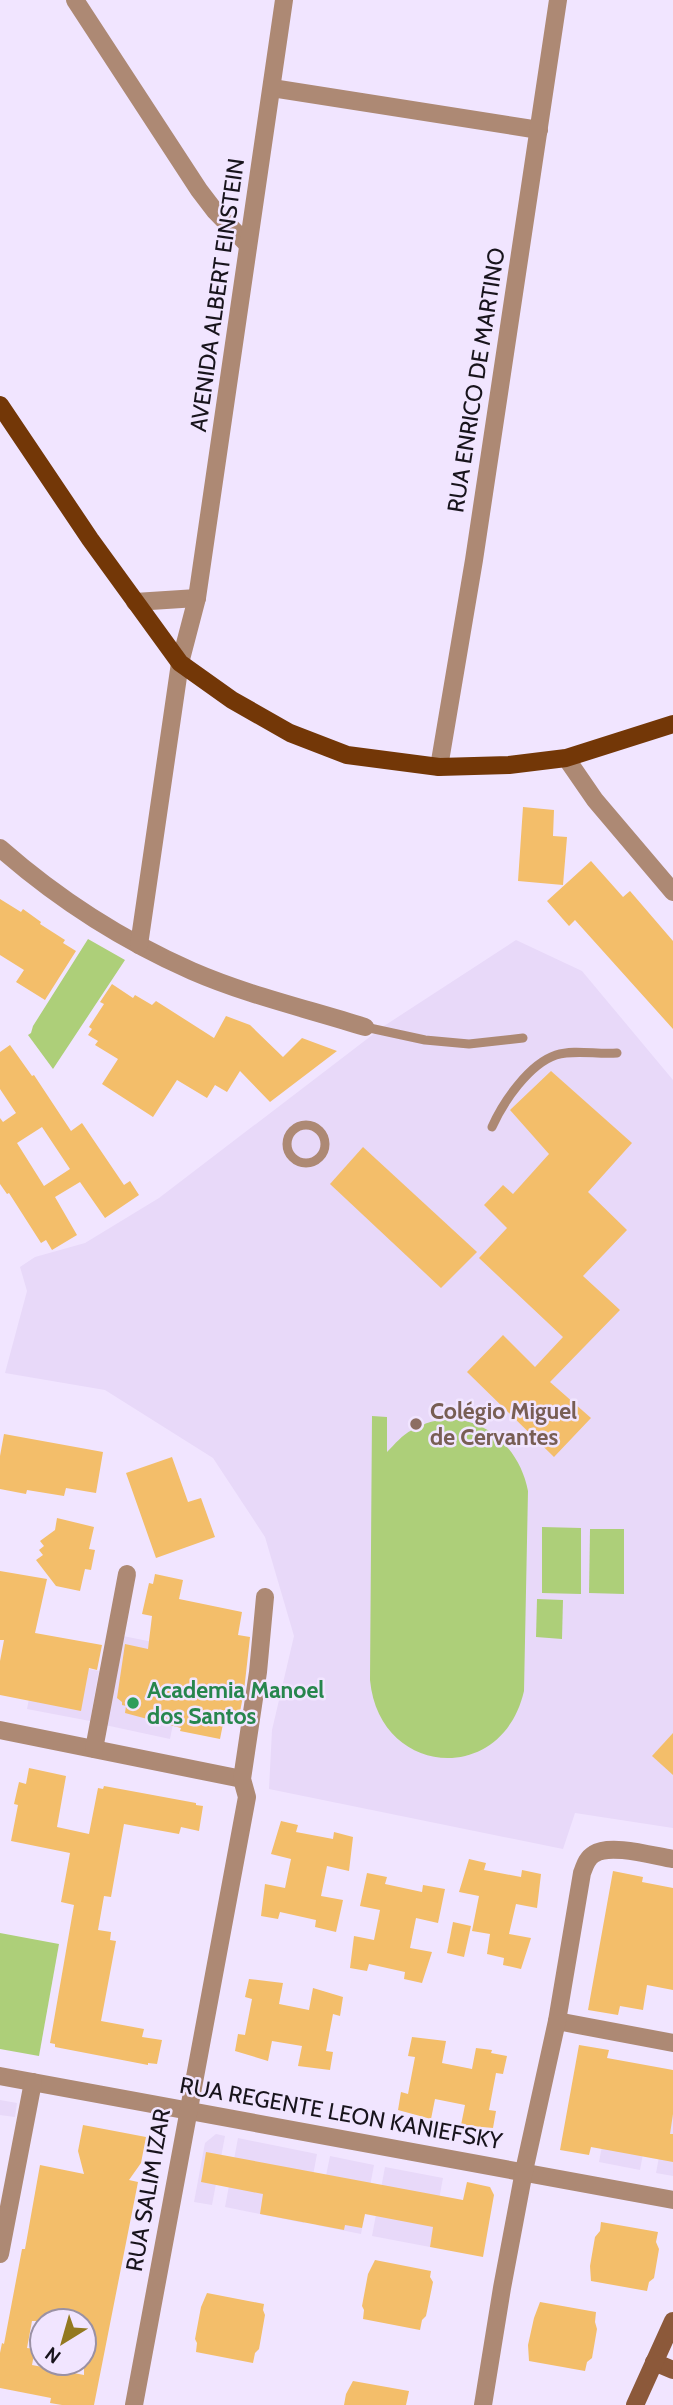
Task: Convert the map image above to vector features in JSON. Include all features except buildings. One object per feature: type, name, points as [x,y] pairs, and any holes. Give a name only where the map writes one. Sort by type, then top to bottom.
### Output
[{"type":"main road","points":[[0,405],[90,539],[180,663],[232,700],[290,733],[347,755],[439,767],[509,765],[566,758],[673,724]]},
{"type":"main road","points":[[635,2405],[673,2321]]},
{"type":"main road","points":[[654,2362],[673,2370]]},
{"type":"street","points":[[75,0],[200,190],[215,211],[248,245]]},
{"type":"street","name":"AVENIDA ALBERT EINSTEIN","points":[[139,945],[180,663],[197,598],[284,0]]},
{"type":"street","name":"RUA ENRICO DE MARTINO","points":[[439,767],[474,560],[558,0]]},
{"type":"street","points":[[272,88],[539,130]]},
{"type":"street","points":[[135,602],[197,598]]},
{"type":"street","points":[[566,758],[602,810],[673,892]]},
{"type":"street","points":[[0,848],[37,880],[82,912],[139,945],[194,972],[365,1027]]},
{"type":"street","points":[[94,1749],[127,1574]]},
{"type":"street","name":"RUA SALIM IZAR","points":[[134,2405],[247,1797],[242,1779],[258,1672],[265,1597]]},
{"type":"street","points":[[0,1730],[242,1779]]},
{"type":"street","points":[[483,2405],[524,2171],[557,2021],[586,1861],[601,1850],[616,1849],[673,1859]]},
{"type":"street","points":[[557,2021],[673,2043]]},
{"type":"street","name":"RUA REGENTE LEON KANIEFSKY","points":[[0,2077],[673,2200]]},
{"type":"street","points":[[0,2253],[33,2082]]},
{"type":"lane","points":[[365,1027],[425,1040],[470,1044],[523,1038]]},
{"type":"lane","points":[[492,1128],[505,1102],[542,1062],[557,1055],[617,1053]]},
{"type":"lane","points":[[311,1125],[317,1128],[324,1139],[323,1152],[310,1162],[299,1161],[290,1155],[288,1150],[289,1133],[298,1126],[311,1125]]},
{"type":"shaded area","name":"Colégio Miguel de Cervantes","points":[[516,940],[582,971],[673,1080],[673,1828],[575,1813],[563,1849],[269,1789],[272,1730],[294,1636],[265,1537],[213,1458],[105,1390],[5,1373],[27,1291],[20,1267],[35,1257],[85,1243],[159,1198],[384,1026]]},
{"type":"shaded area","points":[[123,1636],[188,1649],[170,1739],[105,1725]]},
{"type":"shaded area","points":[[37,1658],[99,1671],[90,1721],[27,1709]]},
{"type":"shaded area","points":[[0,2100],[17,2103],[15,2117],[0,2115]]},
{"type":"shaded area","points":[[610,2104],[651,2112],[640,2170],[599,2162]]},
{"type":"shaded area","points":[[667,2115],[673,2116],[673,2176],[656,2173]]},
{"type":"shaded area","points":[[216,2134],[225,2136],[212,2205],[194,2202],[205,2143]]},
{"type":"shaded area","points":[[238,2138],[317,2154],[304,2223],[225,2207]]},
{"type":"shaded area","points":[[330,2156],[374,2165],[361,2234],[316,2225]]},
{"type":"shaded area","points":[[385,2167],[443,2178],[430,2247],[372,2236]]},
{"type":"green space","points":[[88,939],[125,960],[53,1069],[28,1035]]},
{"type":"green space","points":[[372,1416],[387,1417],[387,1452],[408,1432],[432,1422],[451,1419],[486,1429],[501,1440],[513,1454],[528,1491],[524,1691],[511,1722],[492,1743],[468,1755],[442,1758],[417,1751],[395,1736],[378,1712],[370,1680]]},
{"type":"green space","points":[[542,1527],[581,1528],[581,1594],[542,1593]]},
{"type":"green space","points":[[590,1529],[624,1529],[624,1594],[589,1593]]},
{"type":"green space","points":[[537,1599],[563,1600],[562,1639],[536,1637]]},
{"type":"green space","points":[[0,1933],[59,1944],[39,2056],[0,2049]]},
{"type":"place","name":"Colégio Miguel de Cervantes","points":[[416,1424]]},
{"type":"place","name":"Academia Manoel dos Santos","points":[[133,1703]]}]
